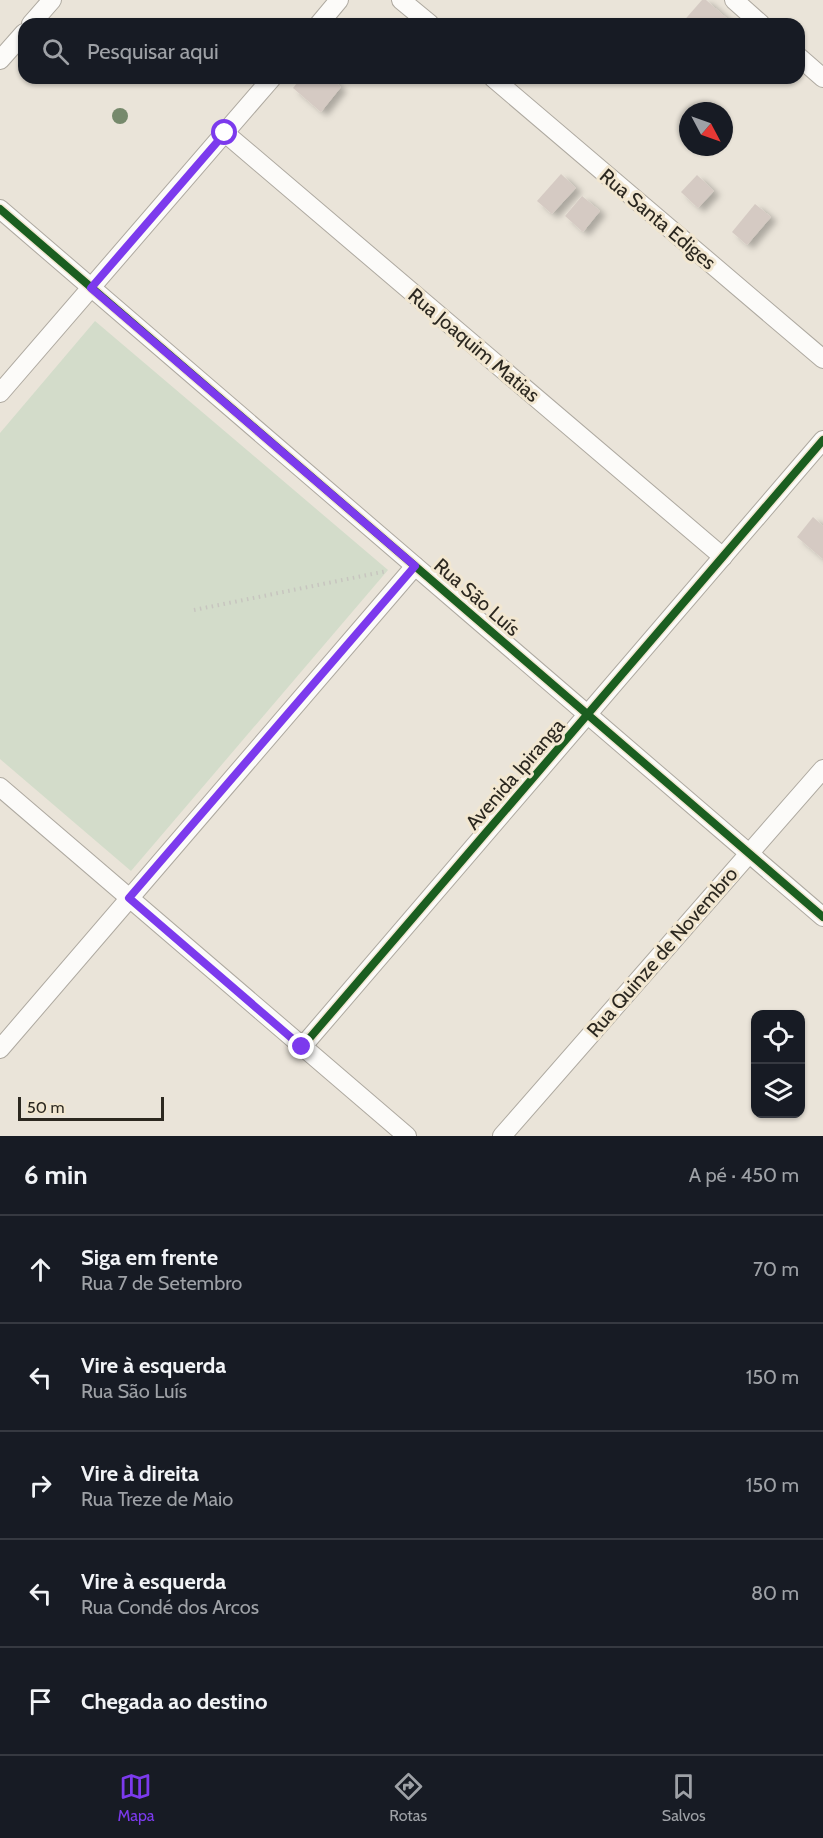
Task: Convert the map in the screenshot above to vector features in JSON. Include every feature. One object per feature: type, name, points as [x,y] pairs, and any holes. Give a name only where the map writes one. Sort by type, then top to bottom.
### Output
[{"type":"street","points":[[36,18],[52,0]]},
{"type":"street","points":[[324,18],[339,0]]},
{"type":"street","points":[[402,0],[423,18]]},
{"type":"street","points":[[734,0],[754,18]]},
{"type":"street","points":[[0,60],[18,40]]},
{"type":"street","points":[[805,62],[823,78]]},
{"type":"street","points":[[0,393],[267,84]]},
{"type":"street","name":"Rua Santa Ediges","points":[[500,84],[823,359]]},
{"type":"street","name":"Rua Joaquim Matias","points":[[225,133],[723,557]]},
{"type":"street","name":"Rua São Luís","points":[[0,209],[823,917]]},
{"type":"street","name":"Avenida Ipiranga","points":[[302,1047],[823,441]]},
{"type":"street","points":[[0,1049],[415,566]]},
{"type":"street","name":"Rua Quinze de Novembro","points":[[502,1136],[823,769]]},
{"type":"street","points":[[0,788],[407,1136]]},
{"type":"path","points":[[194,610],[415,566]]},
{"type":"green space","points":[[95,321],[388,570],[131,871],[0,759],[0,433]]},
{"type":"building","points":[[702,0],[706,0],[726,18],[686,18]]},
{"type":"building","points":[[296,84],[337,84],[341,87],[321,112],[293,88]]},
{"type":"building","points":[[561,174],[576,188],[552,214],[537,201]]},
{"type":"building","points":[[697,175],[714,191],[698,208],[681,192]]},
{"type":"building","points":[[582,196],[600,211],[583,232],[565,216]]},
{"type":"building","points":[[755,204],[771,217],[747,245],[732,232]]},
{"type":"building","points":[[813,517],[823,526],[823,559],[797,537]]},
{"type":"cycle path","points":[[0,209],[823,917]]},
{"type":"cycle path","points":[[302,1047],[823,440]]},
{"type":"route","points":[[225,133],[91,288],[415,566],[129,898],[302,1047]]}]
